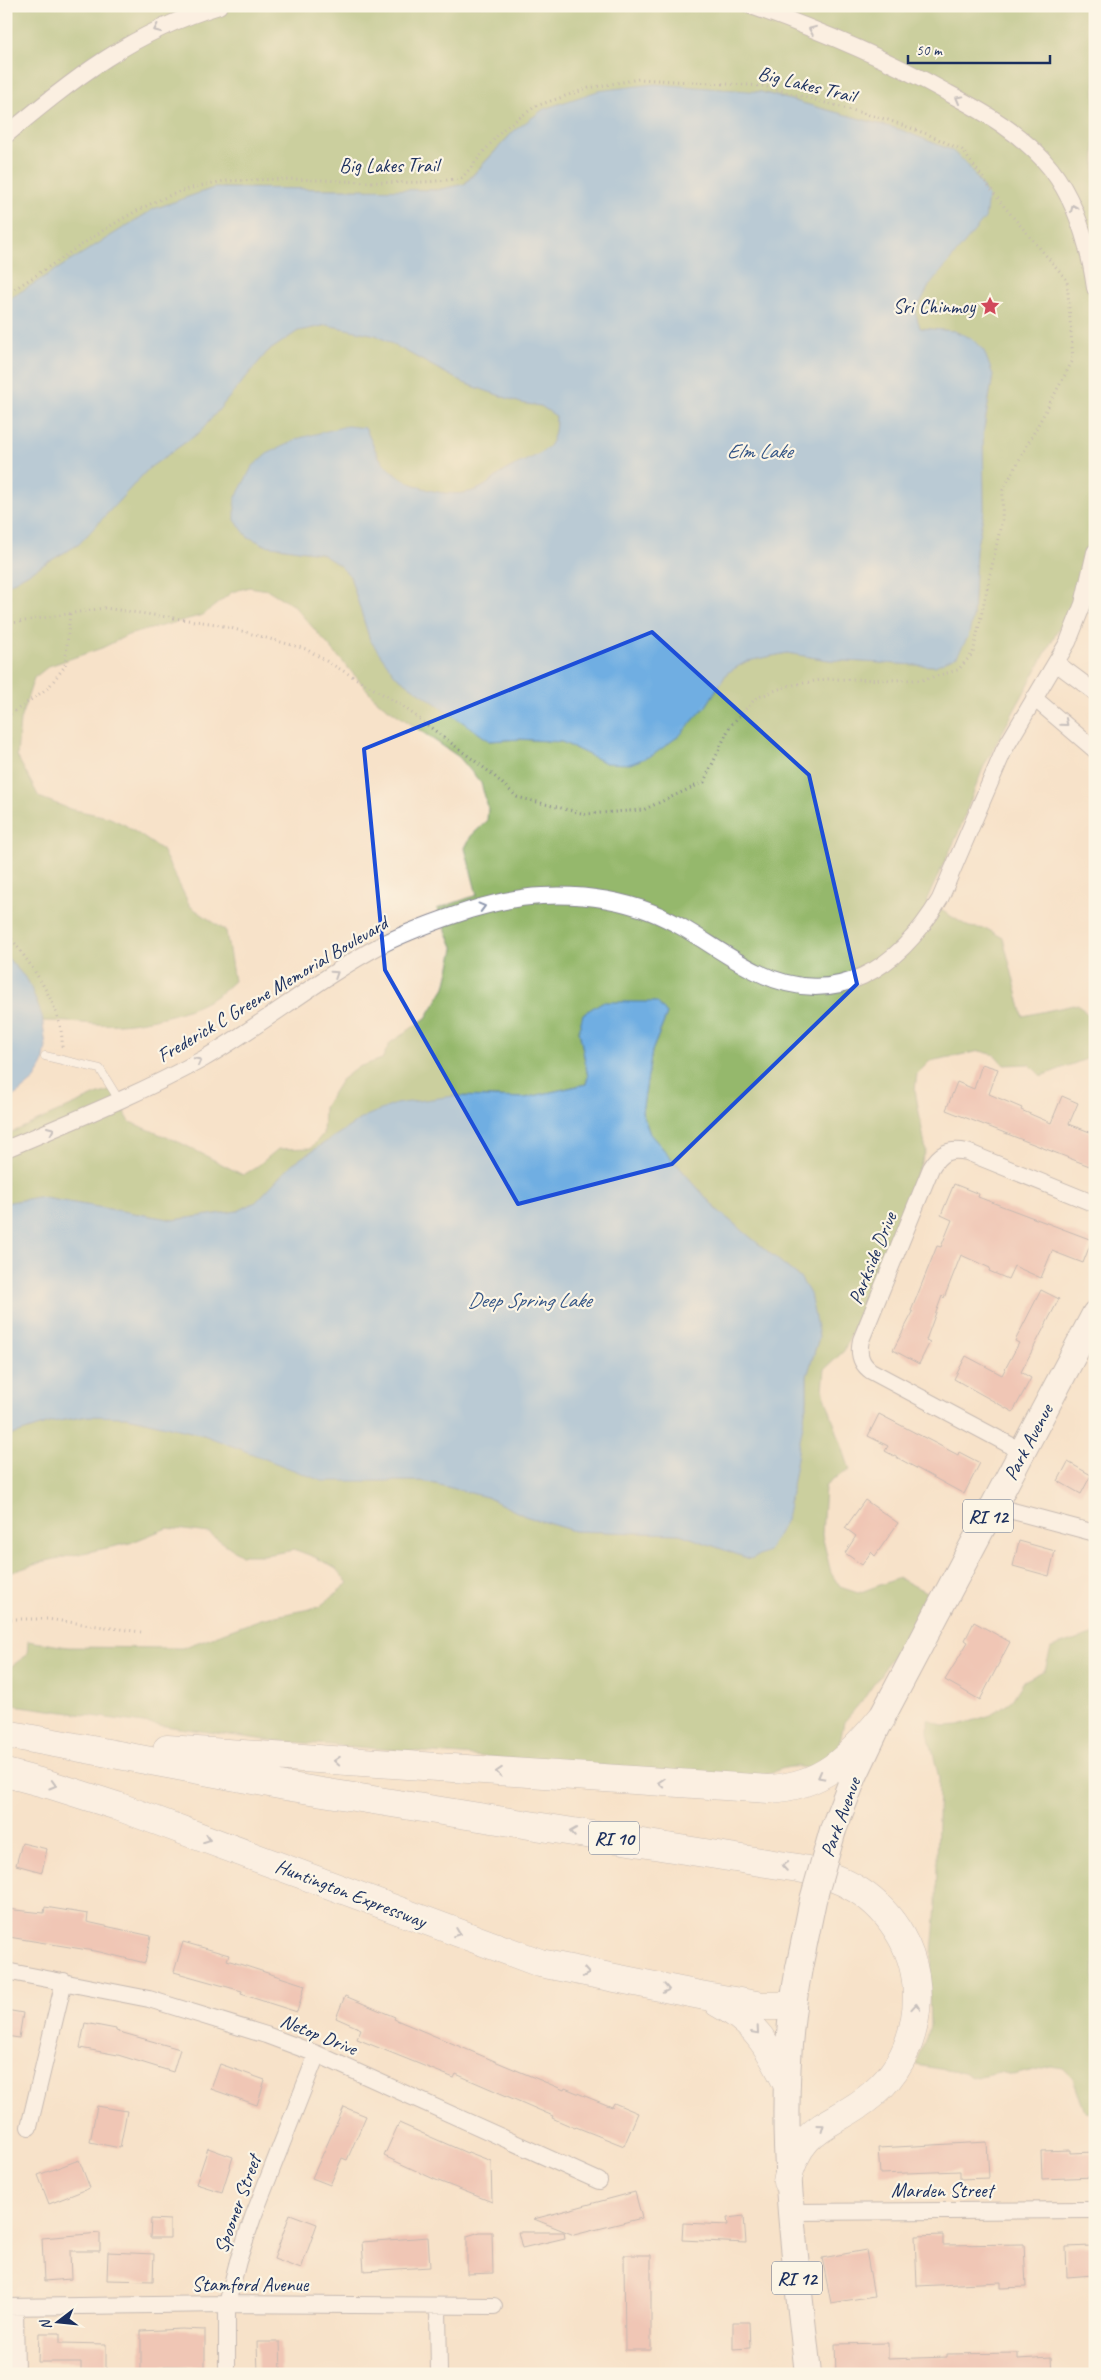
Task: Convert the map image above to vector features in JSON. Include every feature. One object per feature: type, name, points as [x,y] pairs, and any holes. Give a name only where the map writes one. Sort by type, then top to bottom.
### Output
[{"type":"highway","points":[[6,1728],[169,1750],[769,1789],[808,1782],[831,1770],[855,1750],[882,1719]]},
{"type":"highway","name":"RI 10","points":[[6,1734],[302,1789],[804,1869],[826,1873],[852,1885],[883,1910],[904,1941],[912,1964],[917,1991],[913,2029],[900,2062],[881,2086],[864,2101],[818,2128],[804,2142],[793,2160],[787,2182]]},
{"type":"highway","name":"Huntington Expressway","points":[[6,1773],[51,1784],[117,1806],[522,1957],[574,1971],[700,1995]]},
{"type":"highway","points":[[700,1995],[762,2006],[792,2006]]},
{"type":"highway","points":[[700,1995],[731,2010],[750,2024],[765,2042],[786,2082]]},
{"type":"main road","name":"Park Avenue","points":[[808,2374],[787,2182],[786,2082],[792,2006],[813,1900],[833,1830],[854,1776],[882,1719],[1095,1314]]},
{"type":"street","points":[[6,135],[79,76],[124,46],[173,22],[219,6]]},
{"type":"street","points":[[751,6],[767,10],[897,66],[969,104],[1016,134],[1051,169],[1073,205],[1088,250],[1095,288]]},
{"type":"street","name":"Frederick C Greene Memorial Boulevard","points":[[6,1149],[119,1100],[203,1058],[381,946],[451,916],[520,898],[570,896],[609,900],[631,906],[674,923],[759,973],[792,985],[818,988],[844,984],[872,972],[896,954],[930,915],[948,882],[1004,750],[1056,663],[1076,624],[1095,552]]},
{"type":"street","points":[[1056,663],[1095,692]]},
{"type":"street","points":[[1034,698],[1095,750]]},
{"type":"street","name":"Parkside Drive","points":[[1023,1452],[871,1371],[861,1359],[859,1349],[861,1340],[931,1168],[941,1154],[950,1151],[967,1152],[1095,1204]]},
{"type":"street","points":[[994,1506],[1095,1533]]},
{"type":"street","name":"Netop Drive","points":[[6,1971],[157,2001],[258,2032],[316,2054],[600,2181]]},
{"type":"street","points":[[29,2127],[64,1981]]},
{"type":"street","name":"Spooner Street","points":[[227,2374],[227,2304],[253,2216],[316,2054]]},
{"type":"street","name":"Marden Street","points":[[790,2212],[1095,2210]]},
{"type":"street","name":"Stamford Avenue","points":[[11,2307],[227,2304],[494,2306]]},
{"type":"street","points":[[438,2306],[439,2374]]},
{"type":"street","points":[[11,2307],[16,2374]]},
{"type":"lane","points":[[45,1056],[100,1069],[119,1100]]},
{"type":"path","name":"Big Lakes Trail","points":[[6,294],[109,225],[155,200],[219,182],[281,179],[434,182],[462,178],[502,130],[536,106],[589,88],[639,79],[764,86],[888,120],[927,134],[962,150],[1002,204],[1067,280],[1073,360],[1003,490],[1002,520],[973,654],[958,670],[920,680],[826,679],[787,686],[756,698],[730,726],[704,782],[643,810],[585,814],[517,797],[492,774],[401,704],[306,649],[216,624],[104,608],[6,624]]},
{"type":"path","points":[[6,717],[48,688],[65,666],[70,613]]},
{"type":"path","points":[[6,931],[36,973],[52,1004],[62,1040],[61,1059]]},
{"type":"path","points":[[6,1619],[47,1619],[141,1632]]},
{"type":"highlighted area","points":[[652,632],[809,775],[857,984],[672,1164],[518,1204],[385,970],[364,749]]},
{"type":"green space","points":[[6,6],[1089,6],[1089,9],[1095,11],[1095,443],[1093,532],[1078,589],[1072,604],[983,768],[957,836],[926,901],[969,927],[987,929],[1003,938],[1023,1016],[1078,1004],[1095,1023],[1095,1060],[1089,1058],[1041,1076],[1029,1064],[1004,1065],[995,1055],[980,1051],[930,1061],[917,1074],[915,1090],[926,1151],[844,1351],[825,1369],[823,1390],[850,1470],[831,1480],[825,1487],[822,1535],[831,1573],[840,1587],[858,1593],[899,1578],[934,1596],[865,1697],[844,1722],[839,1747],[810,1769],[790,1767],[759,1778],[266,1740],[6,1704],[6,1670],[27,1655],[28,1641],[68,1647],[182,1648],[261,1619],[319,1607],[348,1583],[336,1569],[317,1558],[296,1550],[264,1555],[241,1555],[209,1533],[167,1528],[130,1543],[46,1561],[6,1574],[6,1437],[52,1422],[88,1416],[128,1417],[204,1435],[322,1480],[424,1481],[487,1497],[525,1516],[574,1531],[680,1534],[750,1559],[786,1520],[807,1400],[807,1376],[819,1337],[801,1279],[716,1209],[650,1134],[642,1112],[652,1051],[667,1014],[579,1030],[588,1077],[586,1084],[525,1098],[454,1096],[366,1116],[292,1164],[256,1202],[238,1211],[174,1220],[38,1197],[6,1203],[6,1135],[96,1095],[112,1090],[130,1122],[181,1143],[243,1175],[255,1168],[278,1149],[311,1148],[323,1134],[324,1107],[341,1080],[358,1067],[382,1059],[390,1043],[426,1018],[445,987],[454,949],[437,909],[477,895],[465,848],[471,836],[487,821],[488,808],[481,783],[459,757],[377,701],[294,606],[268,590],[249,587],[232,592],[203,615],[128,635],[102,648],[49,666],[34,678],[20,720],[17,756],[39,797],[70,809],[108,817],[125,825],[162,850],[190,906],[226,931],[234,981],[221,993],[204,1003],[158,1018],[125,1024],[42,1021],[28,981],[6,956],[6,586],[79,544],[149,468],[200,432],[267,352],[298,331],[327,325],[376,335],[464,383],[521,403],[541,406],[556,416],[553,439],[544,451],[508,469],[476,490],[453,494],[427,490],[393,473],[376,452],[365,428],[247,536],[265,545],[320,553],[339,565],[350,576],[370,640],[490,741],[520,739],[562,742],[606,763],[706,706],[727,673],[747,661],[787,653],[829,660],[935,666],[973,617],[976,549],[984,511],[983,434],[993,375],[954,331],[920,328],[915,312],[929,286],[951,150],[901,130],[761,92],[514,131],[464,184],[437,190],[214,188],[154,209],[6,302]]},
{"type":"green space","points":[[1095,1634],[1095,2108],[1091,2113],[1085,2112],[1073,2079],[1062,2068],[1051,2066],[1013,2075],[999,2072],[972,2078],[964,2073],[916,2065],[930,2026],[929,1992],[936,1904],[939,1778],[928,1733],[928,1719],[944,1726],[959,1725],[991,1715],[1012,1700],[1024,1681],[1045,1670],[1051,1648]]},
{"type":"water","name":"Elm Lake","points":[[655,84],[761,92],[901,130],[951,150],[967,164],[988,196],[985,218],[929,286],[915,312],[920,328],[954,331],[971,338],[984,351],[993,375],[983,434],[984,511],[976,549],[973,617],[968,637],[957,656],[935,666],[829,660],[787,653],[747,661],[727,673],[706,706],[680,735],[653,755],[630,764],[606,763],[562,742],[520,739],[490,741],[396,676],[370,640],[350,576],[339,565],[320,553],[265,545],[247,536],[235,520],[235,499],[252,467],[267,454],[300,438],[347,426],[365,428],[382,461],[393,473],[403,479],[427,490],[453,494],[465,493],[480,488],[508,469],[543,452],[553,439],[556,416],[541,406],[521,403],[464,383],[376,335],[327,325],[298,331],[267,352],[200,432],[149,468],[79,544],[6,586],[6,301],[154,209],[214,188],[437,190],[465,184],[514,131],[544,109],[598,91]]},
{"type":"water","points":[[6,956],[28,981],[42,1016],[46,1047],[43,1064],[35,1079],[6,1103]]},
{"type":"water","name":"Deep Spring Lake","points":[[602,1002],[657,1002],[667,1014],[652,1051],[642,1112],[650,1134],[716,1209],[801,1279],[810,1294],[819,1337],[807,1376],[807,1400],[786,1520],[768,1551],[750,1559],[680,1534],[574,1531],[525,1516],[487,1497],[424,1481],[322,1481],[204,1435],[128,1417],[88,1416],[52,1422],[6,1437],[6,1203],[38,1197],[174,1220],[238,1211],[256,1202],[292,1164],[366,1116],[396,1104],[454,1096],[525,1098],[586,1084],[588,1077],[579,1030],[583,1014]]},
{"type":"building","points":[[982,1064],[998,1069],[989,1094],[1051,1123],[1062,1096],[1078,1103],[1069,1124],[1095,1134],[1095,1159],[1092,1167],[946,1110],[957,1082],[974,1089]]},
{"type":"building","points":[[954,1184],[979,1194],[978,1197],[1092,1240],[1083,1263],[1052,1251],[1041,1278],[1014,1266],[1008,1279],[989,1271],[990,1268],[961,1255],[944,1298],[942,1296],[926,1340],[930,1342],[919,1364],[893,1350],[913,1312],[911,1311],[937,1246],[941,1247],[952,1220],[941,1215]]},
{"type":"building","points":[[1041,1290],[1059,1299],[1021,1372],[1031,1378],[1013,1412],[954,1379],[966,1356],[1002,1375],[1019,1343],[1015,1341]]},
{"type":"building","points":[[879,1414],[958,1455],[959,1452],[980,1463],[964,1494],[885,1451],[888,1446],[868,1436]]},
{"type":"building","points":[[1068,1462],[1091,1475],[1081,1494],[1058,1481]]},
{"type":"building","points":[[865,1500],[898,1523],[875,1556],[871,1552],[862,1565],[845,1553],[856,1536],[845,1528]]},
{"type":"building","points":[[1019,1541],[1055,1551],[1049,1576],[1013,1566]]},
{"type":"building","points":[[974,1622],[1010,1642],[980,1700],[945,1680],[968,1642],[965,1640]]},
{"type":"building","points":[[22,1843],[47,1849],[42,1872],[16,1865]]},
{"type":"building","points":[[45,1907],[88,1914],[87,1922],[151,1936],[145,1963],[100,1952],[9,1937],[9,1934],[6,1933],[6,1909],[44,1913]]},
{"type":"building","points":[[183,1942],[229,1955],[227,1960],[305,1985],[297,2012],[241,1994],[242,1991],[174,1972]]},
{"type":"building","points":[[345,1996],[395,2017],[394,2019],[564,2090],[565,2088],[612,2107],[614,2103],[638,2113],[624,2146],[575,2128],[552,2118],[553,2116],[456,2074],[454,2078],[357,2039],[361,2029],[336,2018]]},
{"type":"building","points":[[6,2010],[23,2013],[19,2038],[6,2036]]},
{"type":"building","points":[[85,2023],[116,2029],[116,2031],[180,2049],[173,2072],[118,2055],[80,2048]]},
{"type":"building","points":[[220,2064],[265,2080],[257,2105],[211,2089]]},
{"type":"building","points":[[97,2106],[127,2111],[120,2148],[90,2142]]},
{"type":"building","points":[[344,2107],[366,2116],[347,2160],[342,2158],[330,2185],[312,2178]]},
{"type":"building","points":[[399,2123],[467,2153],[491,2161],[492,2202],[436,2180],[384,2156]]},
{"type":"building","points":[[987,2142],[989,2178],[960,2179],[960,2171],[880,2174],[878,2148]]},
{"type":"building","points":[[208,2148],[233,2157],[222,2192],[196,2184]]},
{"type":"building","points":[[1070,2150],[1070,2153],[1095,2152],[1095,2177],[1042,2179],[1041,2151]]},
{"type":"building","points":[[79,2160],[90,2188],[49,2204],[38,2175]]},
{"type":"building","points":[[635,2192],[642,2218],[574,2235],[534,2219]]},
{"type":"building","points":[[290,2214],[317,2224],[301,2269],[274,2259]]},
{"type":"building","points":[[744,2216],[746,2243],[682,2240],[683,2223],[728,2225],[727,2218]]},
{"type":"building","points":[[151,2219],[170,2220],[170,2238],[150,2238]]},
{"type":"building","points":[[480,2232],[492,2232],[493,2273],[467,2274],[467,2236]]},
{"type":"building","points":[[518,2232],[564,2232],[565,2238],[522,2248]]},
{"type":"building","points":[[100,2233],[100,2251],[70,2251],[71,2279],[44,2281],[42,2238]]},
{"type":"building","points":[[943,2235],[943,2245],[1024,2244],[1026,2287],[1001,2288],[1001,2282],[917,2286],[915,2236]]},
{"type":"building","points":[[428,2237],[430,2267],[364,2271],[362,2242]]},
{"type":"building","points":[[1092,2246],[1093,2275],[1067,2277],[1066,2247]]},
{"type":"building","points":[[866,2250],[874,2296],[831,2303],[822,2258]]},
{"type":"building","points":[[108,2252],[154,2254],[153,2281],[107,2280]]},
{"type":"building","points":[[624,2255],[651,2255],[651,2350],[625,2350]]},
{"type":"building","points":[[733,2322],[749,2322],[750,2348],[733,2349]]},
{"type":"building","points":[[205,2330],[205,2367],[164,2366],[164,2374],[141,2373],[141,2331]]},
{"type":"building","points":[[39,2333],[60,2333],[60,2343],[106,2344],[106,2374],[81,2374],[81,2362],[38,2362]]},
{"type":"building","points":[[257,2342],[280,2342],[281,2374],[258,2374]]},
{"type":"building","points":[[888,2343],[888,2359],[947,2357],[947,2354],[1018,2353],[1018,2359],[1051,2357],[1052,2374],[836,2374],[835,2344]]},
{"type":"place","name":"Sri Chinmoy","points":[[990,306]]}]
